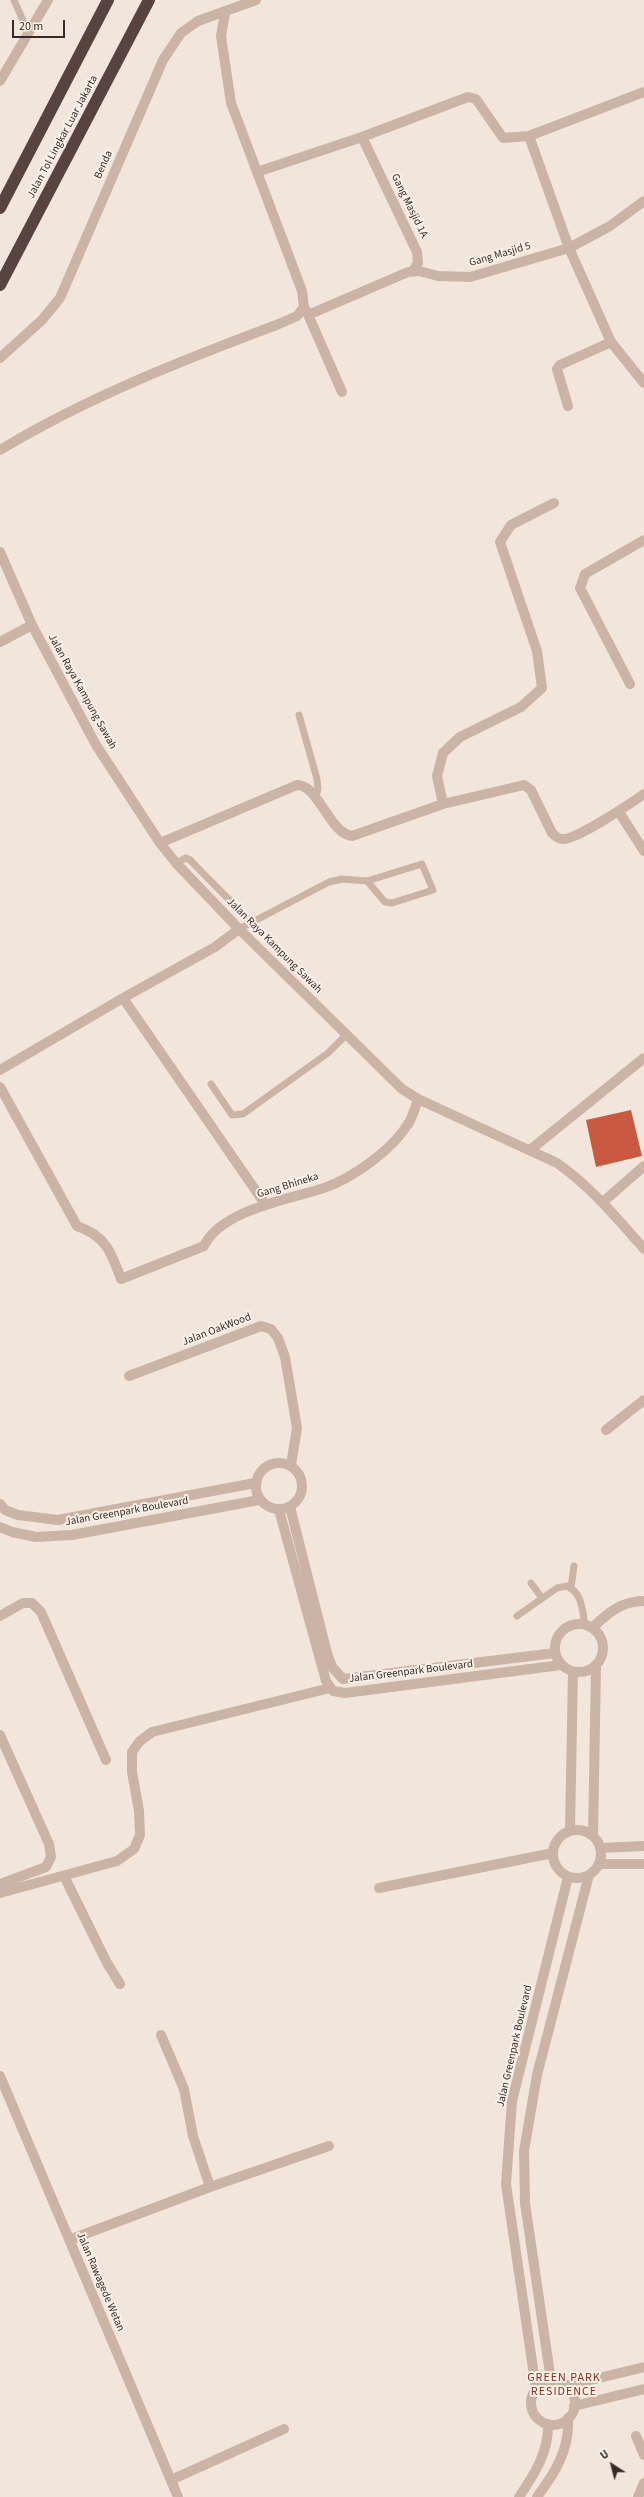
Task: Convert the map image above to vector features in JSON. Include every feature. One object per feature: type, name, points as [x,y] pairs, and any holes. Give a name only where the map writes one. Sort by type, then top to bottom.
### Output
[{"type":"highway","name":"Jalan Tol Lingkar Luar Jakarta","points":[[0,208],[108,0]]},
{"type":"highway","name":"Jalan Tol Lingkar Luar Jakarta","points":[[0,285],[149,0]]},
{"type":"street","points":[[0,81],[48,0]]},
{"type":"street","name":"Benda","points":[[0,358],[42,320],[60,298],[163,60],[181,33],[198,21],[225,13],[256,0]]},
{"type":"street","points":[[225,13],[221,36],[232,103],[302,291],[306,311],[342,392]]},
{"type":"street","points":[[257,172],[362,136],[468,97],[476,99],[502,138],[529,136],[644,92]]},
{"type":"street","name":"Gang Masjid 1A","points":[[362,136],[417,252],[418,263],[413,271]]},
{"type":"street","points":[[529,136],[569,248],[611,342],[644,383]]},
{"type":"street","name":"Gang Masjid 5","points":[[413,271],[438,276],[470,276],[569,248],[610,226],[644,201]]},
{"type":"street","points":[[0,450],[30,432],[156,371],[278,324],[306,311],[413,271]]},
{"type":"street","points":[[568,406],[557,369],[560,365],[611,342]]},
{"type":"street","name":"Benda","points":[[0,348],[17,343]]},
{"type":"street","points":[[443,804],[437,776],[443,753],[460,737],[521,707],[542,688],[537,651],[500,542],[511,525],[554,503]]},
{"type":"street","points":[[630,684],[580,588],[585,574],[644,540]]},
{"type":"street","name":"Jalan Raya Kampung Sawah","points":[[0,552],[32,625],[96,745],[160,843],[176,864],[239,929],[402,1089],[418,1099],[530,1150],[562,1167],[603,1202],[644,1249]]},
{"type":"street","points":[[0,642],[32,625]]},
{"type":"street","points":[[160,843],[297,785],[307,787],[341,832],[352,836],[443,804],[526,785],[552,833],[562,840],[619,812],[644,794]]},
{"type":"street","points":[[619,812],[644,851]]},
{"type":"street","points":[[0,1070],[123,998],[215,947],[239,929]]},
{"type":"street","points":[[123,998],[265,1204]]},
{"type":"street","points":[[530,1150],[644,1058]]},
{"type":"street","name":"Gang Bhineka","points":[[0,1087],[77,1226],[94,1232],[105,1242],[121,1279],[204,1246],[209,1235],[240,1216],[265,1204],[336,1183],[380,1156],[409,1124],[418,1099]]},
{"type":"street","points":[[603,1202],[644,1166]]},
{"type":"street","name":"Jalan OakWood","points":[[129,1376],[261,1326],[270,1329],[278,1338],[284,1357],[297,1428],[291,1465]]},
{"type":"street","points":[[606,1430],[644,1400]]},
{"type":"street","points":[[276,1462],[291,1465],[302,1478],[302,1495],[290,1507],[279,1510],[268,1508],[259,1500],[255,1483],[262,1469],[269,1465],[276,1462]]},
{"type":"street","name":"Jalan Greenpark Boulevard","points":[[0,1504],[5,1510],[18,1515],[36,1519],[58,1520],[255,1483]]},
{"type":"street","name":"Jalan Greenpark Boulevard","points":[[0,1527],[12,1532],[36,1537],[72,1534],[259,1500]]},
{"type":"street","name":"Jalan Greenpark Boulevard","points":[[290,1507],[327,1652],[332,1667],[343,1679],[555,1653]]},
{"type":"street","points":[[0,1893],[117,1860],[134,1849],[140,1835],[139,1812],[132,1772],[132,1752],[139,1742],[152,1732],[330,1688],[326,1681],[279,1510]]},
{"type":"street","points":[[589,1626],[598,1633],[603,1646],[600,1660],[596,1666],[585,1672],[573,1672],[561,1665],[555,1653],[556,1641],[562,1631],[569,1626],[589,1626],[611,1610],[624,1603],[644,1601]]},
{"type":"street","points":[[0,1616],[23,1603],[32,1603],[41,1612],[106,1760]]},
{"type":"street","name":"Jalan Greenpark Boulevard","points":[[330,1688],[338,1693],[345,1693],[561,1665]]},
{"type":"street","points":[[593,1836],[596,1666]]},
{"type":"street","points":[[570,1831],[573,1672]]},
{"type":"street","points":[[0,1735],[49,1844],[51,1857],[46,1867],[0,1884]]},
{"type":"street","points":[[551,2381],[525,2202],[524,2151],[537,2075],[589,1875],[599,1864],[600,1848],[593,1836],[582,1830],[570,1831],[562,1836],[556,1844],[553,1853],[555,1864],[568,1877],[579,1878],[589,1875]]},
{"type":"street","points":[[600,1848],[644,1846]]},
{"type":"street","points":[[379,1888],[553,1853]]},
{"type":"street","points":[[599,1864],[644,1864]]},
{"type":"street","points":[[64,1876],[120,1984]]},
{"type":"street","name":"Jalan Greenpark Boulevard","points":[[536,2389],[506,2184],[512,2101],[568,1877]]},
{"type":"street","points":[[161,2035],[184,2089],[193,2136],[210,2186]]},
{"type":"street","name":"Jalan Rawagede Wetan","points":[[0,2076],[178,2497]]},
{"type":"street","points":[[69,2240],[210,2186],[328,2146]]},
{"type":"street","points":[[566,2386],[573,2395],[574,2406],[568,2418],[562,2423],[548,2424],[541,2422],[532,2410],[532,2395],[536,2389],[551,2381],[566,2386],[644,2367]]},
{"type":"street","points":[[574,2406],[644,2389]]},
{"type":"street","points":[[537,2497],[552,2477],[565,2449],[569,2434],[568,2418]]},
{"type":"street","points":[[519,2497],[536,2470],[546,2447],[548,2424]]},
{"type":"street","points":[[171,2480],[284,2429]]},
{"type":"street","points":[[636,2436],[644,2454]]},
{"type":"street","points":[[638,2497],[644,2483]]},
{"type":"lane","points":[[14,0],[28,32]]},
{"type":"lane","points":[[299,715],[317,779],[318,789],[315,799]]},
{"type":"lane","points":[[176,864],[186,858],[190,860],[252,922]]},
{"type":"lane","points":[[239,929],[329,882],[342,879],[366,880],[422,864],[433,890],[392,903],[385,902],[366,880]]},
{"type":"lane","points":[[211,1084],[232,1115],[243,1114],[328,1053],[347,1034]]},
{"type":"lane","points":[[571,1588],[574,1566]]},
{"type":"lane","points":[[531,1583],[542,1598]]},
{"type":"lane","points":[[517,1616],[542,1598],[563,1586],[571,1588],[581,1600],[589,1626]]},
{"type":"building","points":[[631,1110],[642,1156],[596,1167],[586,1120]]},
{"type":"district","name":"GREEN PARK RESIDENCE","points":[[564,2385]]}]
